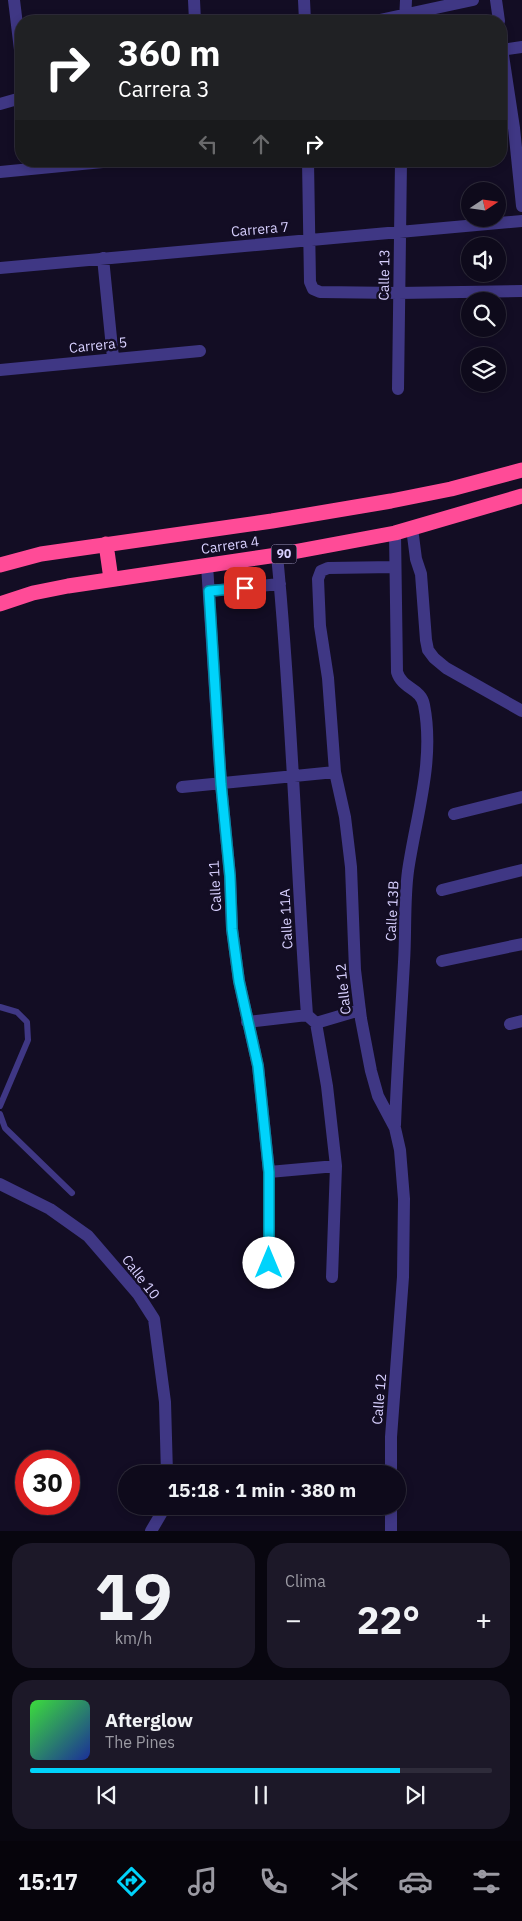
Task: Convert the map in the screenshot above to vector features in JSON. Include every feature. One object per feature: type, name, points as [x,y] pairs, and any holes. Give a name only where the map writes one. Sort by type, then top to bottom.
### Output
[{"type":"highway","name":"Carrera 4","points":[[0,566],[41,554],[272,521],[391,501],[452,489],[522,470]]},
{"type":"highway","name":"Carrera 4","points":[[0,604],[33,593],[111,579],[277,555],[395,533],[522,496]]},
{"type":"highway","points":[[106,544],[111,579]]},
{"type":"street","points":[[14,0],[16,15]]},
{"type":"street","points":[[194,0],[195,15]]},
{"type":"street","points":[[304,0],[304,15]]},
{"type":"street","points":[[405,15],[406,0]]},
{"type":"street","points":[[416,15],[473,0]]},
{"type":"street","points":[[496,0],[498,15]]},
{"type":"street","points":[[507,47],[522,47]]},
{"type":"street","points":[[507,72],[518,128],[522,206]]},
{"type":"street","points":[[0,104],[15,100]]},
{"type":"street","points":[[0,172],[21,167]]},
{"type":"street","points":[[308,167],[310,282],[312,289],[320,292],[398,293],[522,291]]},
{"type":"street","name":"Calle 13","points":[[398,389],[401,167]]},
{"type":"street","name":"Carrera 7","points":[[0,268],[522,221]]},
{"type":"street","points":[[103,258],[113,358]]},
{"type":"street","name":"Carrera 5","points":[[0,370],[200,351]]},
{"type":"street","points":[[416,527],[416,559],[421,574],[428,650],[446,668],[522,711]]},
{"type":"street","points":[[395,533],[395,567]]},
{"type":"street","name":"Calle 11A","points":[[277,555],[294,776],[300,915],[312,1019],[327,1086],[336,1166],[332,1277]]},
{"type":"street","name":"Calle 11","points":[[207,565],[221,784],[230,876],[232,929],[239,981],[258,1066],[269,1172],[269,1263]]},
{"type":"street","name":"Calle 13B","points":[[395,567],[397,672],[399,679],[422,698],[425,707],[426,763],[424,788],[408,872],[404,964],[397,1053],[395,1128]]},
{"type":"street","name":"Calle 12","points":[[391,1465],[391,1437],[404,1267],[404,1199],[400,1150],[395,1128],[378,1096],[371,1071],[360,1010],[355,970],[351,867],[345,817],[335,772],[328,678],[320,626],[318,579],[321,571],[328,568],[395,567]]},
{"type":"street","points":[[209,591],[280,584]]},
{"type":"street","points":[[182,787],[335,772]]},
{"type":"street","points":[[454,814],[522,797]]},
{"type":"street","points":[[442,890],[522,870]]},
{"type":"street","points":[[442,961],[522,944]]},
{"type":"street","points":[[247,1022],[312,1019],[360,1010]]},
{"type":"street","points":[[269,1172],[336,1166]]},
{"type":"street","name":"Calle 10","points":[[0,1184],[50,1209],[88,1236],[138,1294],[154,1319],[165,1402],[167,1465]]},
{"type":"street","points":[[151,1531],[161,1515]]},
{"type":"street","points":[[391,1515],[391,1531]]},
{"type":"lane","points":[[0,1007],[17,1012],[27,1022],[28,1040],[0,1106]]},
{"type":"lane","points":[[0,1114],[5,1128],[72,1193]]},
{"type":"route","points":[[245,588],[209,591],[221,784],[230,876],[232,929],[239,981],[258,1066],[269,1172],[269,1263]]}]
